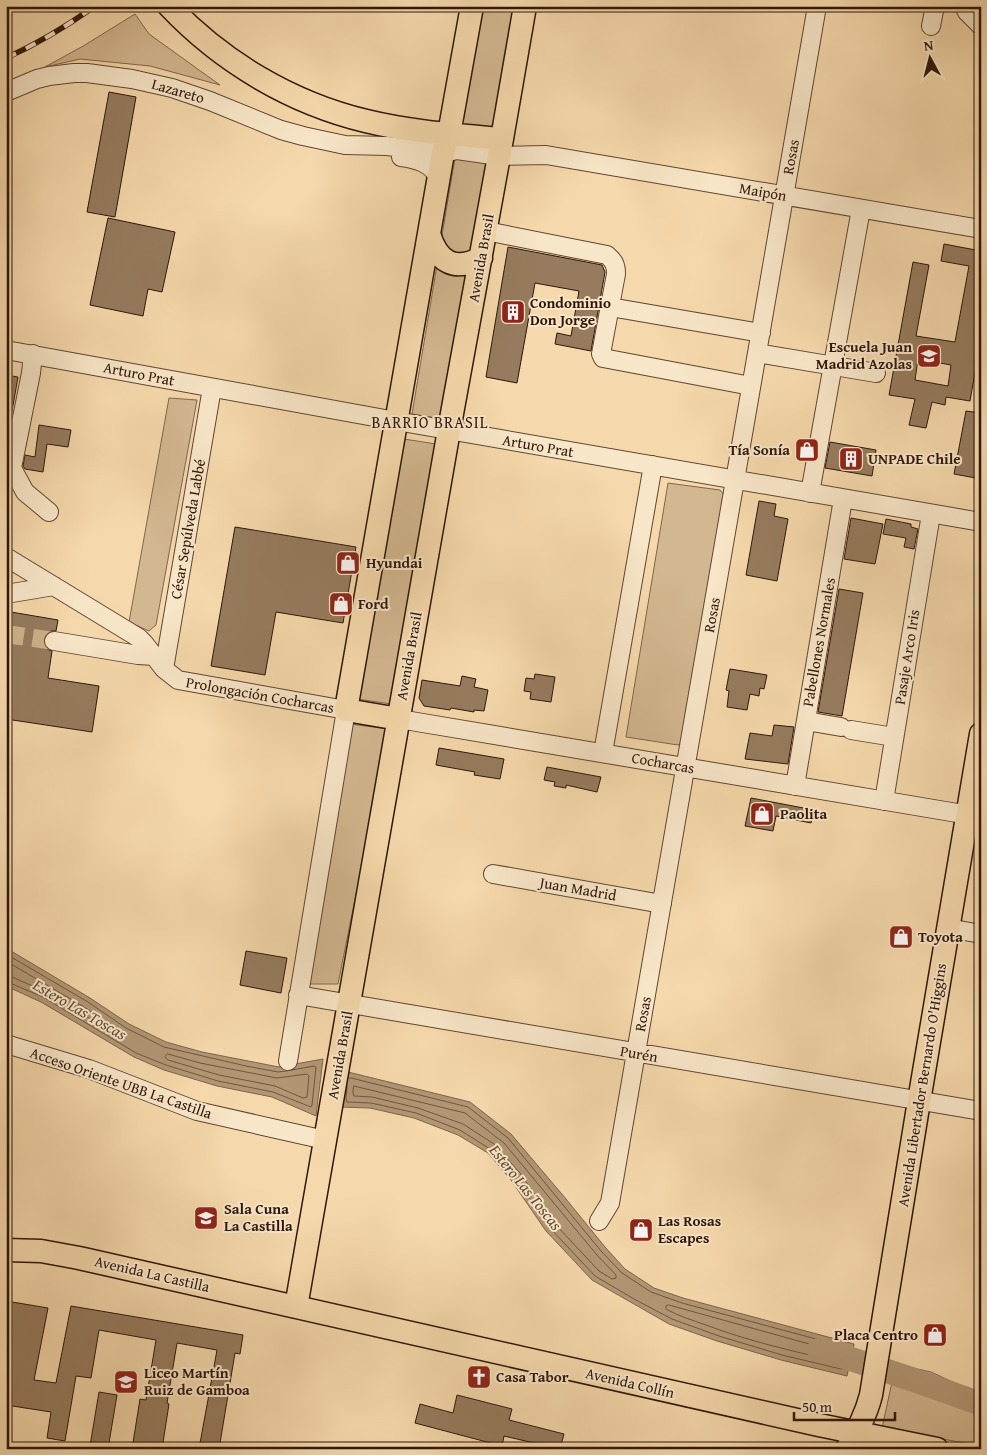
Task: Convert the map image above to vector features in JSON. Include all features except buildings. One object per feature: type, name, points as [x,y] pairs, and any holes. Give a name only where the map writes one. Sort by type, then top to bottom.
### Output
[{"type":"main road","points":[[346,710],[439,177],[472,6]]},
{"type":"main road","name":"Avenida Brasil","points":[[296,1307],[525,6]]},
{"type":"main road","name":"Maipón","points":[[170,8],[226,56],[248,71],[296,97],[326,109],[366,121],[401,128],[446,144],[501,147]]},
{"type":"main road","points":[[429,234],[436,251],[449,263],[466,264],[481,258]]},
{"type":"main road","name":"Cocharcas","points":[[346,710],[398,719]]},
{"type":"main road","name":"Avenida Libertador Bernardo O'Higgins","points":[[860,1442],[870,1401],[948,928],[974,816],[981,734]]},
{"type":"main road","name":"Avenida La Castilla","points":[[6,1250],[41,1251],[78,1258],[296,1307]]},
{"type":"main road","name":"Avenida Collín","points":[[296,1307],[860,1442],[937,1449]]},
{"type":"street","name":"Rosas","points":[[599,1221],[610,1203],[817,6]]},
{"type":"street","points":[[931,26],[935,6]]},
{"type":"street","points":[[964,6],[967,12],[981,26]]},
{"type":"street","name":"Lazareto","points":[[6,92],[38,79],[61,74],[88,73],[147,82],[186,92],[281,130],[345,145],[446,144]]},
{"type":"street","name":"Lazareto","points":[[345,145],[358,151],[421,161],[431,167],[439,177]]},
{"type":"street","name":"Maipón","points":[[501,147],[981,229]]},
{"type":"street","points":[[810,493],[861,209]]},
{"type":"street","points":[[486,231],[607,255],[613,260],[616,266],[616,274],[602,354],[604,358],[751,386]]},
{"type":"street","points":[[610,308],[760,333]]},
{"type":"street","name":"Arturo Prat","points":[[6,350],[396,421],[981,522]]},
{"type":"street","points":[[757,353],[876,373]]},
{"type":"street","points":[[33,354],[12,468],[26,492],[49,512]]},
{"type":"street","name":"César Sepúlveda Labbé","points":[[159,663],[212,388]]},
{"type":"street","points":[[603,753],[653,466]]},
{"type":"street","name":"Pabellones Normales","points":[[795,786],[843,499]]},
{"type":"street","name":"Pasaje Arco Iris","points":[[884,801],[931,514]]},
{"type":"street","name":"Prolongación Cocharcas","points":[[8,560],[138,638],[159,663],[178,680],[346,710]]},
{"type":"street","points":[[6,594],[54,586]]},
{"type":"street","points":[[54,641],[138,655],[159,663]]},
{"type":"street","points":[[288,1060],[346,710]]},
{"type":"street","name":"Cocharcas","points":[[398,719],[974,816]]},
{"type":"street","points":[[806,721],[894,737]]},
{"type":"street","name":"Juan Madrid","points":[[493,874],[662,904]]},
{"type":"street","points":[[948,928],[981,934]]},
{"type":"street","name":"Purén","points":[[298,995],[981,1111]]},
{"type":"street","name":"Acceso Oriente UBB La Castilla","points":[[6,1044],[89,1069],[197,1111],[326,1134]]},
{"type":"shaded area","points":[[481,6],[518,6],[497,129],[461,124]]},
{"type":"shaded area","points":[[135,14],[149,34],[220,85],[150,66],[80,59],[45,67]]},
{"type":"shaded area","points":[[455,158],[493,164],[449,420],[412,414]]},
{"type":"shaded area","points":[[169,398],[197,400],[156,625],[149,631],[129,622]]},
{"type":"shaded area","points":[[404,439],[436,444],[391,704],[357,699]]},
{"type":"shaded area","points":[[668,483],[720,490],[726,497],[684,741],[678,745],[626,737]]},
{"type":"shaded area","points":[[350,724],[389,729],[338,984],[307,984]]},
{"type":"shaded area","points":[[896,1364],[931,1372],[981,1395],[981,1446],[882,1428]]},
{"type":"water","points":[[6,948],[90,998],[129,1024],[166,1042],[202,1052],[279,1067],[323,1059],[316,1116],[272,1097],[217,1086],[164,1070],[134,1057],[41,1002],[6,986]]},
{"type":"water","points":[[344,1071],[470,1102],[511,1134],[625,1269],[654,1288],[683,1298],[854,1344],[847,1376],[781,1360],[669,1324],[592,1280],[546,1231],[511,1180],[488,1153],[458,1135],[414,1118],[370,1108],[340,1107]]},
{"type":"waterway","name":"Estero Las Toscas","points":[[819,1350],[848,1358],[981,1404]]},
{"type":"tunnel","points":[[6,634],[54,641]]},
{"type":"railway","points":[[6,58],[52,34],[95,6]]},
{"type":"place","name":"Condominio Don Jorge","points":[[513,312]]},
{"type":"place","name":"Escuela Juan Madrid Azolas","points":[[929,356]]},
{"type":"place","name":"Tía Sonía","points":[[807,450]]},
{"type":"place","name":"UNPADE Chile","points":[[851,459]]},
{"type":"place","name":"Hyundai","points":[[348,563]]},
{"type":"place","name":"Ford","points":[[341,604]]},
{"type":"place","name":"Paolita","points":[[762,814]]},
{"type":"place","name":"Toyota","points":[[901,937]]},
{"type":"place","name":"Sala Cuna La Castilla","points":[[206,1218]]},
{"type":"place","name":"Las Rosas Escapes","points":[[641,1230]]},
{"type":"place","name":"Placa Centro","points":[[935,1335]]},
{"type":"place","name":"Casa Tabor","points":[[479,1377]]},
{"type":"place","name":"Liceo Martín Ruiz de Gamboa","points":[[126,1382]]},
{"type":"district","name":"BARRIO BRASIL","points":[[430,422]]}]
